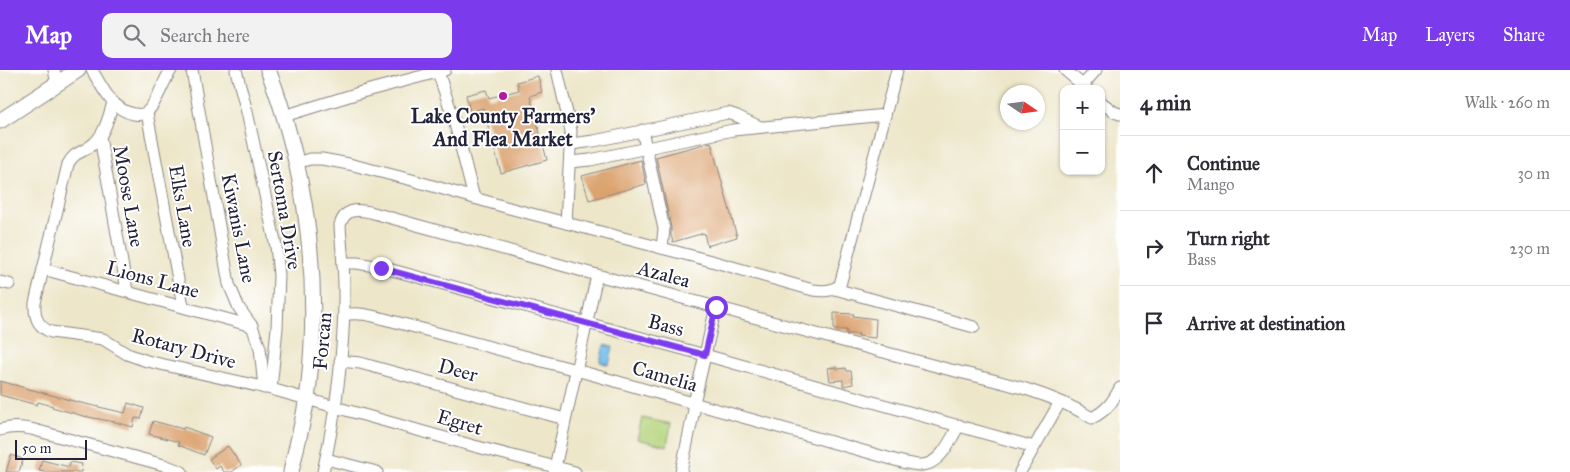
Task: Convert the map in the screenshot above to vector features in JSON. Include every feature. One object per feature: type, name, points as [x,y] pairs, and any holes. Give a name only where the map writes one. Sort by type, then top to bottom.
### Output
[{"type":"main road","points":[[0,121],[55,77],[78,70]]},
{"type":"main road","points":[[268,70],[284,116],[296,163],[308,230],[312,276],[312,344],[306,399],[291,472]]},
{"type":"street","points":[[92,70],[113,103],[130,114],[138,115],[147,113],[155,103],[172,70]]},
{"type":"street","name":"Kiwanis Lane","points":[[192,70],[229,284],[239,308],[252,326],[260,348],[268,389]]},
{"type":"street","name":"Sertoma Drive","points":[[236,70],[274,236],[279,275],[277,328],[268,389]]},
{"type":"street","points":[[557,70],[571,131],[566,223]]},
{"type":"street","points":[[835,289],[840,285],[897,70]]},
{"type":"street","points":[[1065,70],[1083,85]]},
{"type":"street","points":[[1086,85],[1096,70]]},
{"type":"street","points":[[284,116],[362,92],[442,71],[474,198]]},
{"type":"street","points":[[100,137],[106,126],[113,103]]},
{"type":"street","points":[[1105,105],[1120,114]]},
{"type":"street","name":"Elks Lane","points":[[147,113],[183,306]]},
{"type":"street","points":[[570,144],[594,141],[728,113],[760,127]]},
{"type":"street","points":[[570,162],[590,160],[733,130],[885,115]]},
{"type":"street","points":[[642,130],[664,229],[662,248]]},
{"type":"street","name":"Rotary Drive","points":[[100,137],[89,147],[73,156],[68,164],[34,311],[39,324],[51,332],[109,341],[127,354],[146,361],[306,399]]},
{"type":"street","name":"Moose Lane","points":[[100,137],[127,291]]},
{"type":"street","points":[[296,163],[310,159],[322,159],[349,164],[813,290],[835,289],[974,326]]},
{"type":"street","name":"Azalea","points":[[345,214],[351,211],[362,210],[370,212],[947,369],[1006,382],[1034,391],[1092,418],[1109,407],[1120,388]]},
{"type":"street","name":"Forcan","points":[[322,472],[335,406],[340,361],[344,315],[340,225],[345,214]]},
{"type":"street","name":"Bass","points":[[343,263],[357,263],[381,268],[705,355],[1034,447]]},
{"type":"street","name":"Lions Lane","points":[[43,269],[252,326]]},
{"type":"street","points":[[554,469],[597,275]]},
{"type":"street","points":[[681,472],[694,403],[716,307]]},
{"type":"street","name":"Camelia","points":[[344,315],[353,313],[370,316],[576,370],[902,462],[920,465],[927,464],[940,456],[959,426]]},
{"type":"street","name":"Deer","points":[[340,361],[360,363],[565,419]]},
{"type":"street","name":"Egret","points":[[306,399],[554,469],[575,472]]},
{"type":"street","points":[[1020,472],[1060,402]]},
{"type":"street","points":[[0,430],[19,427],[32,429],[182,472]]},
{"type":"street","points":[[326,459],[378,472]]},
{"type":"green space","points":[[642,418],[671,424],[667,446],[637,439]]},
{"type":"water","points":[[604,345],[613,347],[609,365],[600,362]]},
{"type":"building","points":[[538,76],[542,92],[530,96],[547,160],[501,173],[483,108],[470,112],[466,95],[486,90],[489,98],[519,90],[517,82]]},
{"type":"building","points":[[711,142],[737,237],[707,246],[704,233],[673,242],[656,157]]},
{"type":"building","points":[[641,160],[646,184],[589,200],[582,176]]},
{"type":"building","points":[[834,313],[854,314],[853,316],[876,319],[875,338],[858,336],[859,334],[846,334],[847,330],[834,330]]},
{"type":"building","points":[[836,367],[837,369],[846,368],[847,371],[851,371],[853,384],[843,386],[843,380],[830,381],[828,368]]},
{"type":"building","points":[[0,381],[125,413],[128,403],[144,408],[141,419],[135,418],[133,427],[83,416],[38,402],[37,405],[0,395]]},
{"type":"building","points":[[153,421],[183,429],[184,427],[211,437],[204,455],[178,445],[179,442],[149,434]]},
{"type":"building","points":[[228,446],[241,465],[232,472],[224,472],[220,466],[216,469],[209,459]]},
{"type":"building","points":[[11,455],[23,459],[19,472],[6,472]]},
{"type":"building","points":[[42,460],[69,467],[70,462],[82,464],[81,472],[39,471]]},
{"type":"place","name":"Lake County Farmers' And Flea Market","points":[[503,96]]},
{"type":"route","points":[[381,268],[705,355],[716,307]]}]
